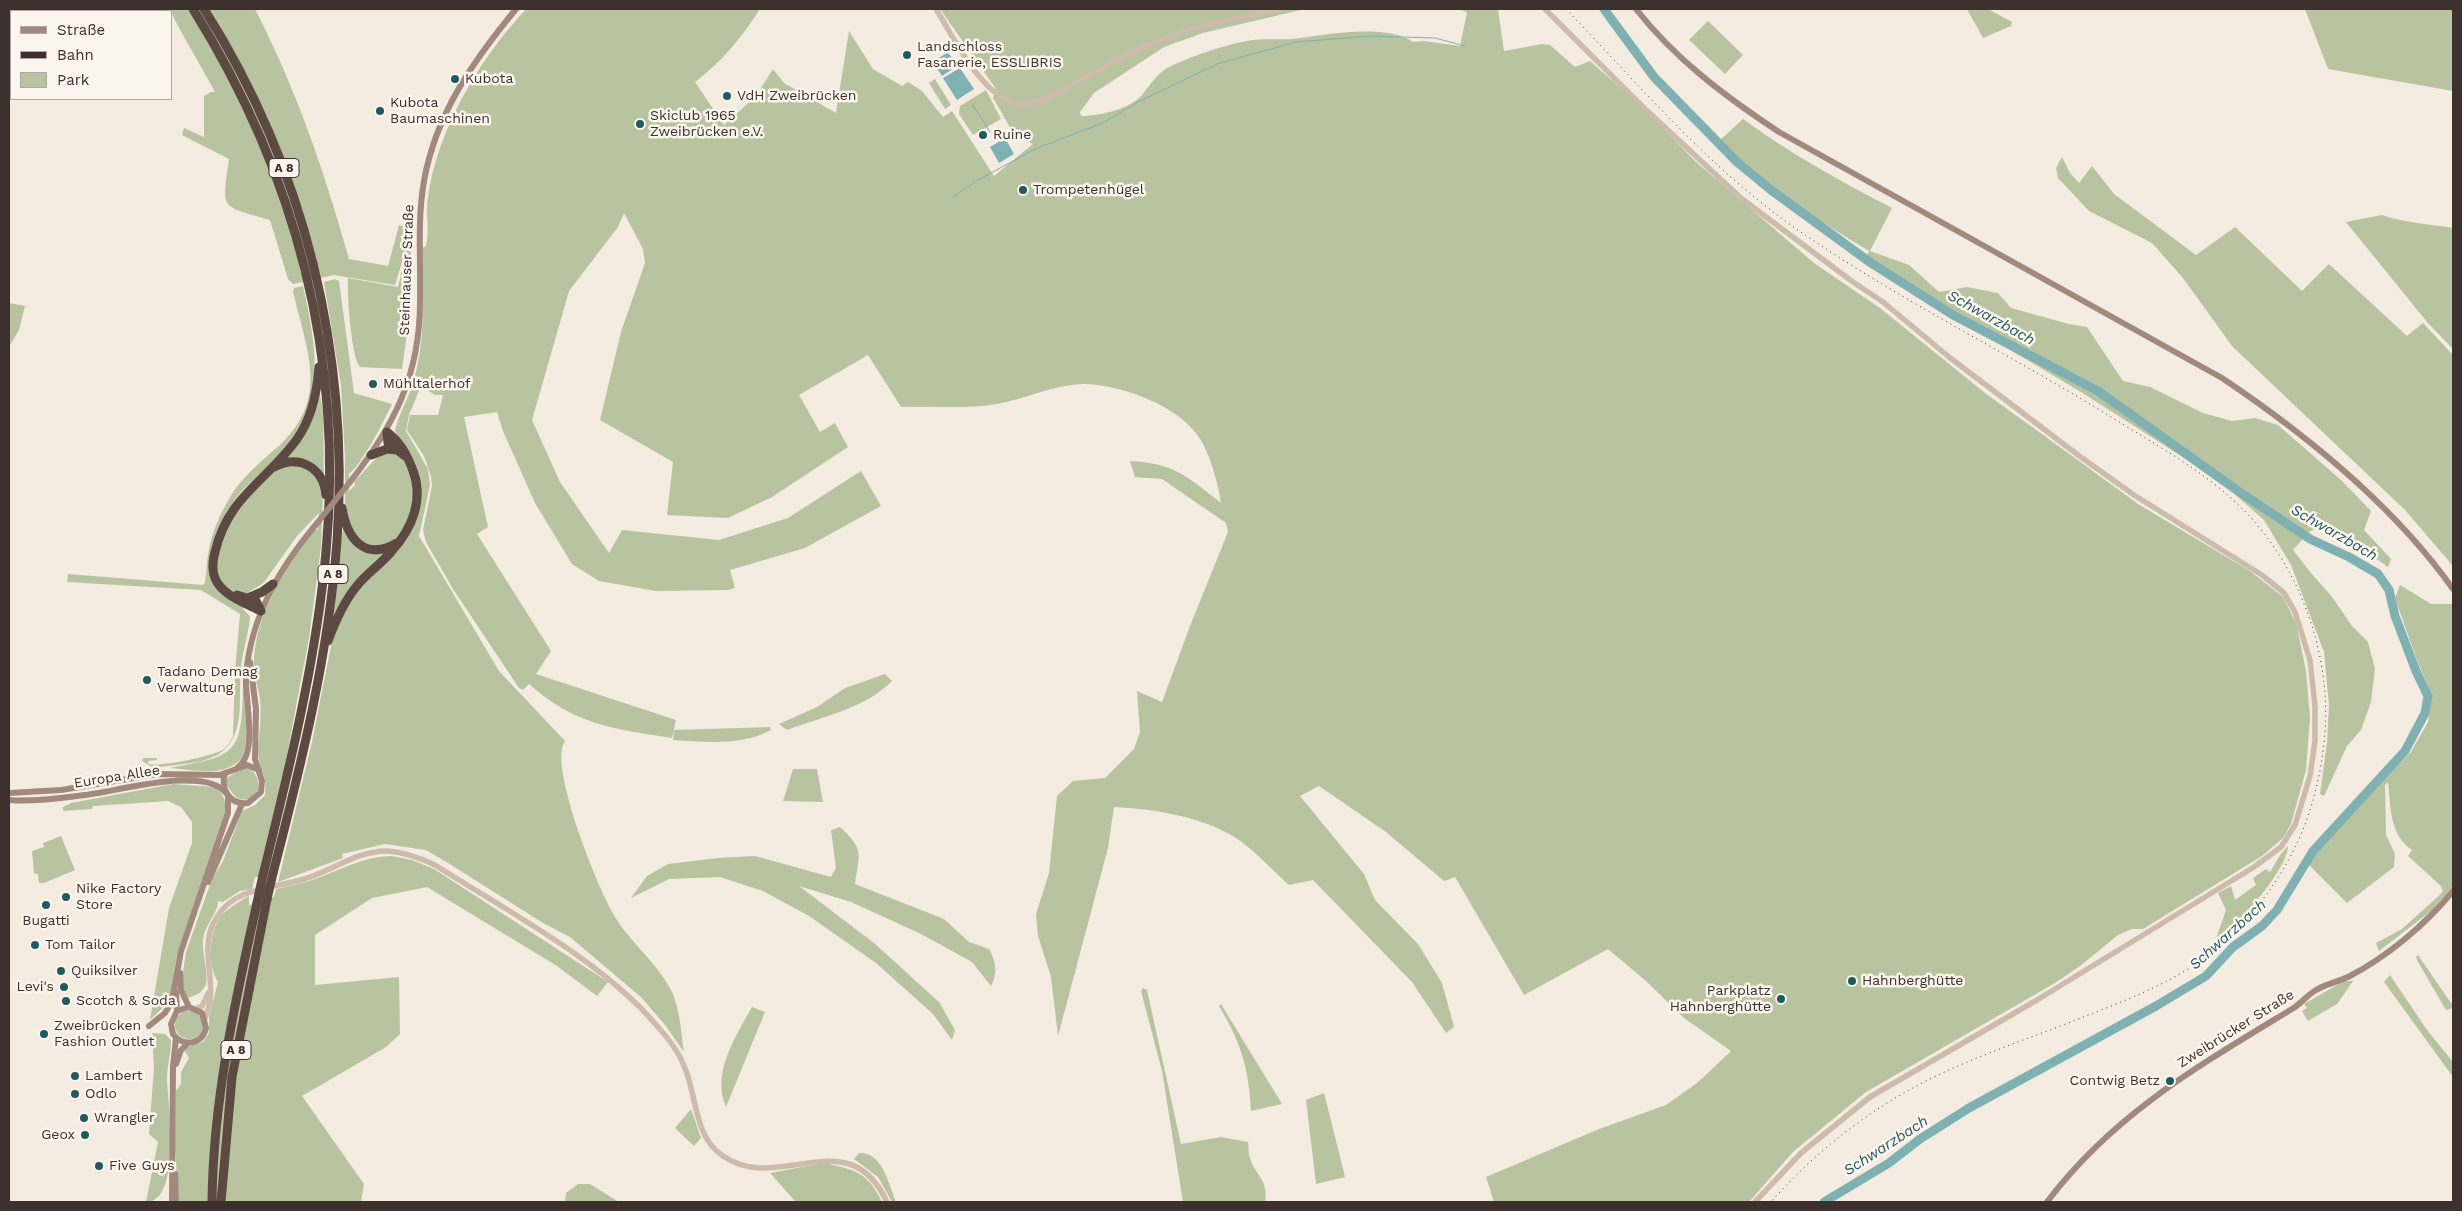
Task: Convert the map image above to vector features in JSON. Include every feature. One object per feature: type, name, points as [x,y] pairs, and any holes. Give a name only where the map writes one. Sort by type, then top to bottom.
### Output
[{"type":"highway","name":"A 8","points":[[193,9],[230,70],[274,166],[301,252],[321,347],[329,447],[328,528],[310,666],[236,998],[217,1117],[212,1202]]},
{"type":"highway","name":"A 8","points":[[204,9],[237,63],[270,132],[306,236],[320,288],[330,340],[337,411],[339,488],[337,542],[321,660],[289,809],[267,899],[232,1077],[221,1202]]},
{"type":"highway","points":[[261,611],[230,594],[219,585],[214,574],[213,562],[216,546],[236,506],[248,490],[297,439],[310,415],[318,383],[321,347]]},
{"type":"highway","points":[[387,432],[388,443],[411,464]]},
{"type":"highway","points":[[321,660],[335,621],[348,597],[399,541],[410,525],[417,499],[416,481],[411,464],[401,446],[387,432]]},
{"type":"highway","points":[[371,455],[387,449],[397,450]]},
{"type":"highway","points":[[268,471],[280,464],[293,461],[302,462],[314,469],[324,484],[328,528]]},
{"type":"highway","points":[[339,488],[346,526],[356,542],[375,550],[387,548],[399,541]]},
{"type":"highway","points":[[248,598],[262,592],[273,584]]},
{"type":"highway","points":[[230,594],[258,602],[261,611]]},
{"type":"main road","name":"Steinhauser Straße","points":[[250,653],[261,611],[273,584],[292,553],[371,455],[387,432],[402,401],[410,378],[420,319],[419,230],[428,163],[438,132],[460,83],[516,9]]},
{"type":"main road","points":[[1636,9],[1657,34],[1704,79],[1735,103],[1779,132],[1816,155],[2222,378],[2272,411],[2304,437],[2381,507],[2422,549],[2453,589]]},
{"type":"main road","points":[[238,767],[245,760],[248,742],[249,708],[246,674],[250,653]]},
{"type":"main road","points":[[227,795],[242,804],[253,801],[261,792],[262,781],[255,759],[256,709],[250,653]]},
{"type":"main road","points":[[150,1026],[169,1007],[181,951],[228,813],[227,795],[222,783],[225,773],[247,765],[259,770]]},
{"type":"main road","name":"Europa Allee","points":[[9,793],[53,791],[158,774],[216,775],[225,773]]},
{"type":"main road","name":"Europa Allee","points":[[9,800],[28,801],[86,795],[175,781],[213,783],[220,786],[227,795]]},
{"type":"main road","points":[[173,1075],[181,1050],[188,1043],[198,1040],[204,1035],[206,1028],[205,1018],[192,1008],[181,990],[182,965],[206,886],[242,804]]},
{"type":"main road","name":"Zweibrücker Straße","points":[[2046,1202],[2082,1158],[2138,1109],[2209,1058],[2300,1004],[2317,990],[2348,977],[2372,962],[2419,926],[2452,893]]},
{"type":"main road","points":[[172,1202],[173,1075],[176,1038],[171,1024],[177,1011],[176,981]]},
{"type":"main road","points":[[177,1011],[192,1008]]},
{"type":"main road","points":[[176,1038],[188,1043]]},
{"type":"main road","points":[[172,1158],[176,1202]]},
{"type":"street","points":[[936,9],[987,86],[1011,102],[1024,105],[1039,101],[1116,61],[1170,36],[1280,9]]},
{"type":"street","points":[[1545,9],[1742,199],[1853,282],[1883,302],[1949,357],[2078,455],[2134,495],[2272,582],[2284,593],[2295,612],[2310,660],[2316,721],[2310,776],[2301,810],[2292,832],[2281,847],[2254,868],[2037,1000],[1870,1097],[1801,1153],[1755,1202]]},
{"type":"street","points":[[205,1018],[211,997],[212,980],[208,942],[212,926],[222,910],[236,899],[303,880],[354,857],[370,853],[389,851],[414,856],[435,865],[582,959],[637,1004],[669,1040],[682,1061],[704,1133],[712,1147],[723,1157],[740,1165],[758,1169],[814,1161],[840,1161],[854,1165],[867,1174],[878,1186],[887,1202]]},
{"type":"street","points":[[192,1008],[206,1000],[212,980]]},
{"type":"green space","points":[[167,9],[255,9],[297,101],[330,194],[349,259],[388,266],[399,225],[412,230],[395,285],[334,275],[293,284],[288,279],[270,220],[233,208],[225,197],[229,159],[182,135],[184,128],[204,137],[204,96],[215,92],[177,24],[172,10]]},
{"type":"green space","points":[[526,9],[760,9],[731,48],[695,82],[724,125],[756,96],[773,69],[784,83],[836,113],[849,31],[873,69],[902,86],[908,82],[922,91],[943,117],[952,111],[994,176],[1033,144],[1014,134],[993,98],[996,89],[940,9],[1305,9],[1203,33],[1164,47],[1094,93],[1080,112],[1081,116],[1095,115],[1127,106],[1139,98],[1155,78],[1167,68],[1227,46],[1253,40],[1293,39],[1338,33],[1371,32],[1401,36],[1413,42],[1424,41],[1460,46],[1467,12],[1458,9],[1498,9],[1504,51],[1542,44],[1550,45],[1575,67],[1590,61],[1642,107],[1695,161],[1814,263],[1880,308],[1985,393],[2138,504],[2250,571],[2283,597],[2296,623],[2306,671],[2310,718],[2306,770],[2291,824],[2283,838],[2262,856],[2143,929],[2132,929],[2118,935],[2080,966],[2055,983],[1866,1092],[1793,1152],[1749,1202],[1494,1202],[1486,1177],[1599,1129],[1666,1105],[1697,1083],[1731,1051],[1684,1018],[1646,981],[1608,949],[1524,995],[1455,877],[1444,881],[1386,832],[1319,786],[1300,796],[1364,874],[1375,900],[1418,944],[1442,983],[1454,1027],[1446,1033],[1412,982],[1313,880],[1289,885],[1241,841],[1205,823],[1160,812],[1114,807],[1108,848],[1058,1036],[1051,977],[1038,936],[1036,914],[1049,873],[1057,796],[1073,781],[1105,778],[1134,749],[1140,732],[1137,691],[1162,702],[1228,532],[1226,523],[1162,479],[1135,477],[1130,461],[1158,465],[1180,473],[1221,503],[1209,458],[1203,444],[1194,431],[1182,419],[1150,400],[1133,393],[1098,385],[1082,384],[1060,387],[1008,402],[986,406],[901,407],[868,355],[799,395],[820,432],[835,423],[848,447],[772,497],[728,518],[667,515],[673,462],[600,420],[621,332],[645,263],[643,249],[624,213],[618,227],[569,291],[532,420],[560,482],[609,553],[622,530],[719,540],[788,518],[861,471],[881,506],[805,548],[730,570],[735,588],[729,590],[656,591],[599,581],[572,564],[535,503],[503,431],[497,412],[464,417],[488,527],[477,534],[551,651],[536,674],[676,720],[672,738],[632,732],[579,717],[546,698],[529,684],[523,690],[519,688],[453,589],[426,542],[423,530],[432,486],[431,476],[424,456],[407,430],[410,415],[438,415],[443,395],[435,395],[421,386],[409,415],[406,431],[428,469],[430,485],[419,536],[499,671],[565,741],[561,754],[563,775],[569,801],[588,858],[617,920],[667,982],[672,992],[679,1013],[684,1052],[665,1025],[642,998],[570,937],[543,923],[426,850],[385,844],[342,854],[343,858],[278,882],[312,742],[333,636],[352,596],[409,535],[419,512],[421,489],[395,431],[411,390],[421,344],[423,312],[422,248],[426,246],[427,240],[427,203],[433,172],[441,146],[463,96],[477,72],[509,28]]},
{"type":"green space","points":[[1967,9],[1988,9],[2012,22],[2011,26],[1983,38]]},
{"type":"green space","points":[[2305,9],[2453,9],[2453,91],[2328,69]]},
{"type":"green space","points":[[1708,21],[1743,55],[1725,74],[1689,40]]},
{"type":"green space","points":[[935,79],[951,105],[945,109],[929,83]]},
{"type":"green space","points":[[986,90],[1001,119],[973,135],[959,114],[960,106]]},
{"type":"green space","points":[[1743,119],[1816,167],[1892,208],[1870,251],[1909,265],[1939,292],[1967,287],[1998,293],[2011,308],[2087,327],[2123,381],[2150,387],[2203,413],[2232,421],[2255,418],[2278,425],[2342,481],[2371,511],[2364,530],[2391,559],[2388,567],[2326,524],[2309,532],[2293,550],[2332,597],[2352,626],[2368,642],[2375,669],[2371,702],[2361,730],[2347,746],[2324,796],[2320,794],[2327,743],[2329,705],[2324,652],[2291,565],[2264,520],[2220,481],[2081,392],[1864,263],[1869,251],[1772,187],[1719,141]]},
{"type":"green space","points":[[2062,157],[2070,173],[2079,183],[2092,166],[2114,194],[2196,255],[2235,227],[2302,291],[2329,264],[2407,336],[2423,323],[2453,355],[2453,566],[2405,510],[2232,346],[2183,278],[2152,243],[2089,211],[2058,178],[2056,168]]},
{"type":"green space","points":[[2382,215],[2408,222],[2453,228],[2453,349],[2427,322],[2346,222]]},
{"type":"green space","points":[[408,246],[411,249],[411,305],[402,369],[360,367],[354,351],[352,338],[348,278],[398,287]]},
{"type":"green space","points":[[335,279],[339,281],[354,393],[392,404],[367,452],[349,474],[349,491],[355,485],[354,482],[379,455],[393,452],[403,458],[410,469],[413,482],[414,498],[411,514],[405,529],[396,540],[385,547],[371,547],[354,538],[345,507],[345,457],[341,385],[324,282]]},
{"type":"green space","points":[[303,286],[312,330],[315,374],[307,415],[297,434],[282,453],[247,485],[235,500],[223,523],[209,570],[245,606],[243,609],[250,616],[240,681],[240,710],[235,733],[229,745],[220,753],[210,758],[197,762],[154,768],[142,761],[143,758],[157,758],[157,760],[148,761],[149,764],[155,765],[210,755],[225,748],[233,736],[235,671],[240,614],[201,590],[67,582],[68,574],[204,585],[213,533],[229,499],[246,476],[281,444],[296,426],[306,408],[310,389],[308,351],[293,291],[294,288]]},
{"type":"green space","points":[[9,303],[25,306],[19,330],[9,347]]},
{"type":"green space","points":[[319,391],[323,410],[324,476],[318,470],[283,461]]},
{"type":"green space","points":[[294,464],[314,472],[323,495],[321,547],[309,638],[284,770],[258,877],[255,877],[252,889],[240,891],[223,902],[218,901],[218,905],[205,930],[203,940],[206,985],[200,993],[186,999],[182,978],[186,952],[212,879],[223,861],[242,811],[255,805],[265,795],[265,782],[258,756],[261,706],[254,664],[261,622],[267,606],[284,574],[315,529],[318,530],[319,513],[297,536],[265,581],[247,594],[233,591],[224,584],[219,575],[217,563],[219,551],[222,538],[233,515],[263,479],[272,472]]},
{"type":"green space","points":[[343,527],[354,543],[390,548],[333,620]]},
{"type":"green space","points":[[2400,585],[2431,604],[2453,604],[2453,886],[2431,911],[2379,951],[2376,943],[2402,929],[2443,892],[2441,886],[2408,856],[2412,850],[2404,844],[2392,820],[2388,782],[2385,785],[2386,835],[2395,854],[2394,867],[2347,903],[2307,863],[2346,818],[2411,752],[2428,722],[2432,694],[2418,663],[2395,598]]},
{"type":"green space","points":[[885,674],[892,681],[856,705],[787,730],[779,724],[817,707],[845,688]]},
{"type":"green space","points":[[243,683],[246,711],[246,740],[240,760],[230,767],[218,771],[169,768],[209,760],[222,755],[231,748],[237,738],[241,725]]},
{"type":"green space","points":[[770,727],[771,730],[760,735],[736,741],[673,740],[674,730]]},
{"type":"green space","points":[[246,767],[256,776],[258,790],[249,799],[244,800],[234,796],[225,783],[228,777]]},
{"type":"green space","points":[[793,769],[817,769],[823,802],[783,801]]},
{"type":"green space","points":[[173,784],[214,787],[223,796],[225,817],[180,945],[175,966],[171,1000],[150,1020],[169,908],[192,843],[192,822],[181,807],[168,801],[93,806],[92,809],[63,811],[63,807],[71,803]]},
{"type":"green space","points":[[840,827],[857,847],[859,859],[855,884],[944,919],[969,942],[989,949],[995,968],[995,977],[991,986],[972,962],[921,934],[851,902],[799,886],[874,943],[939,1002],[955,1030],[952,1040],[933,1014],[876,963],[809,916],[763,891],[720,877],[669,879],[631,898],[647,876],[668,864],[718,858],[755,856],[831,877],[836,868],[831,830]]},
{"type":"green space","points":[[61,836],[75,870],[44,883],[39,883],[38,874],[34,873],[32,851],[44,847],[43,843]]},
{"type":"green space","points":[[2288,846],[2286,856],[2279,869],[2259,898],[2235,925],[2215,942],[2226,910],[2218,893],[2231,886],[2235,900],[2256,885],[2253,878],[2266,869],[2270,872]]},
{"type":"green space","points":[[392,856],[412,860],[434,869],[608,982],[597,996],[557,966],[427,887],[372,898],[315,935],[315,985],[399,977],[400,1034],[386,1047],[302,1096],[364,1184],[361,1202],[178,1202],[175,1148],[176,1091],[181,1084],[181,1072],[189,1058],[184,1050],[187,1047],[203,1042],[209,1033],[209,1017],[218,982],[212,967],[212,939],[221,916],[249,896],[249,905],[274,897],[276,889],[313,880],[372,858]]},
{"type":"green space","points":[[2418,955],[2453,1008],[2446,1010],[2418,962],[2416,957]]},
{"type":"green space","points":[[2390,975],[2427,1030],[2453,1062],[2453,1077],[2384,982]]},
{"type":"green space","points":[[2344,981],[2353,981],[2337,1004],[2308,1021],[2302,1011],[2307,1008],[2304,1004]]},
{"type":"green space","points":[[1143,988],[1147,990],[1181,1144],[1221,1137],[1248,1142],[1252,1164],[1265,1188],[1265,1202],[1183,1202],[1162,1071],[1141,991]]},
{"type":"green space","points":[[1221,1004],[1282,1104],[1251,1111],[1246,1069],[1233,1032],[1219,1006]]},
{"type":"green space","points":[[752,1007],[765,1012],[726,1107],[721,1081],[723,1068],[733,1042]]},
{"type":"green space","points":[[189,1011],[199,1015],[203,1025],[199,1035],[189,1039],[179,1035],[175,1025],[179,1015]]},
{"type":"green space","points":[[152,1033],[165,1034],[171,1040],[167,1079],[170,1150],[169,1169],[165,1186],[157,1198],[146,1202],[158,1142],[149,1134],[154,1067]]},
{"type":"green space","points":[[1324,1093],[1345,1177],[1316,1184],[1306,1100]]},
{"type":"green space","points":[[691,1109],[701,1138],[694,1146],[675,1128]]},
{"type":"green space","points":[[859,1153],[867,1154],[879,1164],[888,1179],[896,1202],[892,1202],[878,1177],[854,1159]]},
{"type":"green space","points":[[824,1163],[852,1170],[865,1178],[882,1202],[796,1202],[770,1173]]},
{"type":"green space","points":[[578,1184],[590,1184],[619,1202],[565,1202],[566,1193]]},
{"type":"water","points":[[948,52],[957,66],[942,76],[933,62]]},
{"type":"water","points":[[960,68],[974,89],[957,100],[943,78]]},
{"type":"water","points":[[1005,138],[1014,154],[999,163],[990,147]]},
{"type":"waterway","name":"Schwarzbach","points":[[1604,9],[1654,77],[1737,162],[1771,190],[1871,263],[1953,315],[2098,391],[2241,493],[2310,539],[2349,557],[2378,574],[2389,590],[2395,616],[2416,671],[2428,696],[2425,713],[2405,751],[2313,851],[2277,910],[2262,926],[2233,947],[2206,976],[2156,1006],[1969,1108],[1920,1139],[1889,1163],[1824,1202]]},
{"type":"waterway","points":[[953,197],[978,180],[1035,149],[1103,123],[1138,102],[1217,64],[1296,42],[1370,36],[1435,38],[1465,46]]},
{"type":"waterway","points":[[973,105],[990,132]]},
{"type":"railway","points":[[1566,9],[1704,152],[1733,179],[1795,228],[1913,303],[2156,444],[2195,470],[2231,498],[2263,532],[2279,554],[2292,577],[2312,627],[2324,680],[2325,733],[2316,790],[2308,816],[2286,865],[2254,911],[2234,933],[2196,964],[2154,988],[1975,1059],[1924,1082],[1903,1094],[1861,1120],[1823,1150],[1771,1202]]},
{"type":"place","name":"Landschloss Fasanerie, ESSLIBRIS","points":[[907,55]]},
{"type":"place","name":"Kubota","points":[[455,79]]},
{"type":"place","name":"VdH Zweibrücken","points":[[727,96]]},
{"type":"place","name":"Kubota Baumaschinen","points":[[380,111]]},
{"type":"place","name":"Skiclub 1965 Zweibrücken e.V.","points":[[640,124]]},
{"type":"place","name":"Ruine","points":[[983,135]]},
{"type":"place","name":"Trompetenhügel","points":[[1023,190]]},
{"type":"place","name":"Mühltalerhof","points":[[373,384]]},
{"type":"place","name":"Tadano Demag Verwaltung","points":[[147,680]]},
{"type":"place","name":"Nike Factory Store","points":[[66,897]]},
{"type":"place","name":"Bugatti","points":[[46,905]]},
{"type":"place","name":"Tom Tailor","points":[[35,945]]},
{"type":"place","name":"Quiksilver","points":[[61,971]]},
{"type":"place","name":"Hahnberghütte","points":[[1852,981]]},
{"type":"place","name":"Levi's","points":[[64,987]]},
{"type":"place","name":"Parkplatz Hahnberghütte","points":[[1781,999]]},
{"type":"place","name":"Scotch & Soda","points":[[66,1001]]},
{"type":"place","name":"Zweibrücken Fashion Outlet","points":[[44,1034]]},
{"type":"place","name":"Lambert","points":[[75,1076]]},
{"type":"place","name":"Contwig Betz","points":[[2170,1081]]},
{"type":"place","name":"Odlo","points":[[75,1094]]},
{"type":"place","name":"Wrangler","points":[[84,1118]]},
{"type":"place","name":"Geox","points":[[85,1135]]},
{"type":"place","name":"Five Guys","points":[[99,1166]]}]
